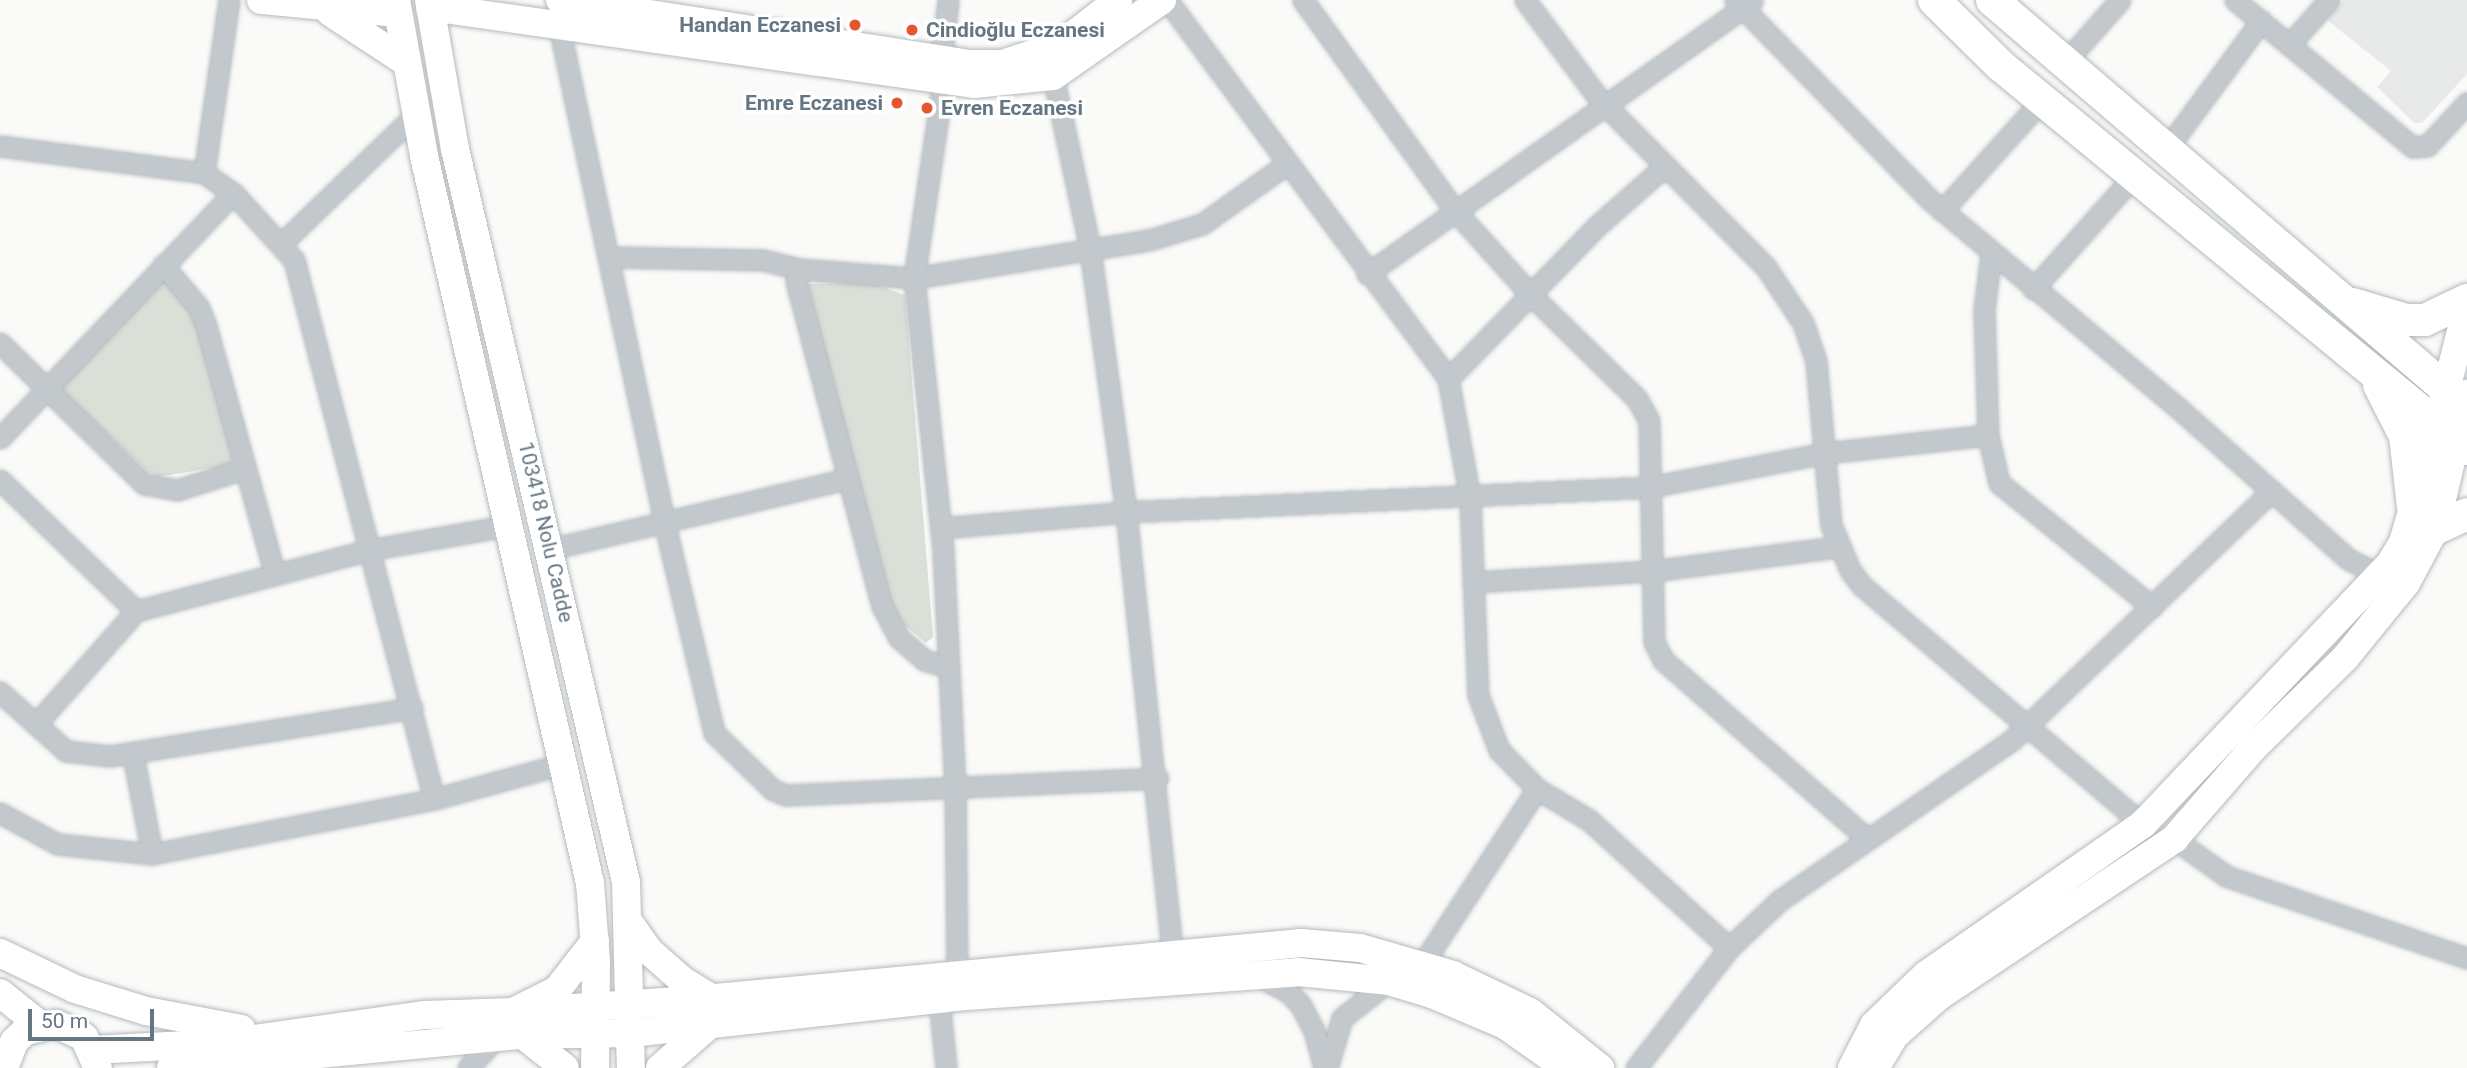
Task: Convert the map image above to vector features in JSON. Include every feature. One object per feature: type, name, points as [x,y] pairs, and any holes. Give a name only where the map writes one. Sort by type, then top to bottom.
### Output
[{"type":"main road","points":[[261,0],[322,6],[396,7],[506,526],[590,883],[595,941],[595,1068]]},
{"type":"main road","points":[[429,3],[560,13],[942,71],[1002,64],[1024,58],[1067,40],[1118,0]]},
{"type":"main road","points":[[560,13],[589,2],[1008,83],[1053,76],[1162,0]]},
{"type":"main road","points":[[1934,0],[2042,100],[2454,439]]},
{"type":"main road","points":[[1992,0],[2066,61],[2165,151],[2341,301],[2461,399]]},
{"type":"main road","points":[[2014,0],[2066,61]]},
{"type":"main road","name":"103418 Nolu Cadde","points":[[429,3],[455,149],[626,882],[631,1068]]},
{"type":"main road","points":[[322,6],[406,62]]},
{"type":"main road","points":[[2341,301],[2406,320],[2425,320],[2467,300]]},
{"type":"main road","points":[[1837,1068],[1884,1031],[2174,839],[2253,748],[2346,658],[2406,583],[2424,518],[2454,439],[2461,399],[2467,308]]},
{"type":"main road","points":[[2372,371],[2404,436],[2424,518]]},
{"type":"main road","points":[[1852,1068],[1926,975],[2143,824],[2381,576],[2403,542],[2424,518],[2467,514]]},
{"type":"main road","points":[[628,921],[649,951],[683,981],[710,1011]]},
{"type":"main road","points":[[511,1028],[557,990],[595,941]]},
{"type":"main road","points":[[186,1067],[511,1028],[596,1006],[631,1003],[710,1011],[939,999],[1174,966],[1301,943],[1360,948],[1423,963],[1530,1012],[1600,1068]]},
{"type":"main road","points":[[0,953],[75,989],[146,1011],[209,1026],[296,1034]]},
{"type":"main road","points":[[0,993],[40,1025],[71,1028],[95,1059],[425,1015],[511,1028],[596,1036],[631,1033],[710,1011],[957,973],[1174,966],[1249,973],[1298,972],[1389,981],[1432,994],[1522,1035],[1566,1068]]},
{"type":"main road","points":[[660,1068],[710,1011]]},
{"type":"main road","points":[[3,1057],[13,1042],[40,1025]]},
{"type":"main road","points":[[511,1028],[565,1068]]},
{"type":"main road","points":[[1875,1068],[1884,1031]]},
{"type":"main road","points":[[1884,1031],[1885,1068]]},
{"type":"street","points":[[204,173],[229,0]]},
{"type":"street","points":[[948,0],[942,71],[914,278],[941,528],[955,786],[957,973]]},
{"type":"street","points":[[1167,0],[1367,274],[1448,379],[1470,498],[1478,695],[1499,750],[1537,789],[1589,820],[1729,948]]},
{"type":"street","points":[[1303,0],[1456,212],[1532,296],[1637,399],[1649,421],[1654,642],[1663,660],[1866,838]]},
{"type":"street","points":[[1525,0],[1605,106],[1765,266],[1803,323],[1816,361],[1831,525],[1838,547],[1862,586],[2143,824]]},
{"type":"street","points":[[2066,61],[2120,0]]},
{"type":"street","points":[[2235,0],[2413,147],[2427,146],[2467,103]]},
{"type":"street","points":[[2289,45],[2329,0]]},
{"type":"street","points":[[1367,274],[1605,106],[1744,3],[1942,211],[2272,491],[2348,559],[2381,576]]},
{"type":"street","points":[[560,13],[664,519],[714,733],[773,790],[786,796],[863,795],[955,786],[1158,778]]},
{"type":"street","points":[[2165,151],[2260,21]]},
{"type":"street","points":[[1053,76],[1090,249],[1126,512],[1158,778],[1174,966]]},
{"type":"street","points":[[1942,211],[2042,100]]},
{"type":"street","points":[[283,242],[417,113]]},
{"type":"street","points":[[0,146],[204,173],[233,193],[283,242],[295,260],[368,551],[390,617],[435,799]]},
{"type":"street","points":[[611,257],[763,260],[799,268],[914,278],[1149,240],[1202,224],[1288,163]]},
{"type":"street","points":[[1448,379],[1532,296],[1597,226],[1665,166]]},
{"type":"street","points":[[2033,289],[2134,176]]},
{"type":"street","points":[[0,438],[233,193]]},
{"type":"street","points":[[1991,253],[1984,310],[1988,435],[1999,483],[2152,607]]},
{"type":"street","points":[[163,265],[199,308],[274,572]]},
{"type":"street","points":[[799,268],[796,281],[881,606],[899,638],[924,660],[949,667]]},
{"type":"street","points":[[0,343],[144,484],[156,490],[177,490],[246,468]]},
{"type":"street","points":[[941,528],[1126,512],[1470,498],[1650,487],[1825,453],[1988,435]]},
{"type":"street","points":[[550,549],[664,519],[846,479]]},
{"type":"street","points":[[0,480],[136,611]]},
{"type":"street","points":[[1636,1068],[1729,948],[1780,900],[2027,726],[2272,491]]},
{"type":"street","points":[[36,724],[136,611],[274,572],[368,551],[506,526]]},
{"type":"street","points":[[1473,582],[1652,571],[1838,547]]},
{"type":"street","points":[[0,692],[66,751],[133,755],[412,708]]},
{"type":"street","points":[[133,755],[152,854]]},
{"type":"street","points":[[0,813],[57,844],[152,854],[435,799],[563,764]]},
{"type":"street","points":[[1423,963],[1537,789]]},
{"type":"street","points":[[2174,839],[2226,876],[2467,958]]},
{"type":"street","points":[[1249,973],[1288,992],[1300,1004],[1314,1030],[1325,1068]]},
{"type":"street","points":[[1325,1068],[1342,1018],[1389,981]]},
{"type":"street","points":[[939,999],[946,1068]]},
{"type":"street","points":[[468,1068],[511,1028]]},
{"type":"street","points":[[1522,1035],[1535,1068]]},
{"type":"shaded area","points":[[2344,0],[2467,0],[2467,74],[2422,123],[2414,123],[2377,87],[2391,71],[2327,20]]},
{"type":"shaded area","points":[[156,280],[166,280],[196,319],[234,452],[230,465],[157,477],[56,386]]},
{"type":"shaded area","points":[[871,283],[905,295],[933,637],[926,643],[905,626],[885,600],[808,284]]},
{"type":"place","name":"Handan Eczanesi","points":[[855,25]]},
{"type":"place","name":"Cindioğlu Eczanesi","points":[[912,30]]},
{"type":"place","name":"Emre Eczanesi","points":[[897,103]]},
{"type":"place","name":"Evren Eczanesi","points":[[927,108]]}]
